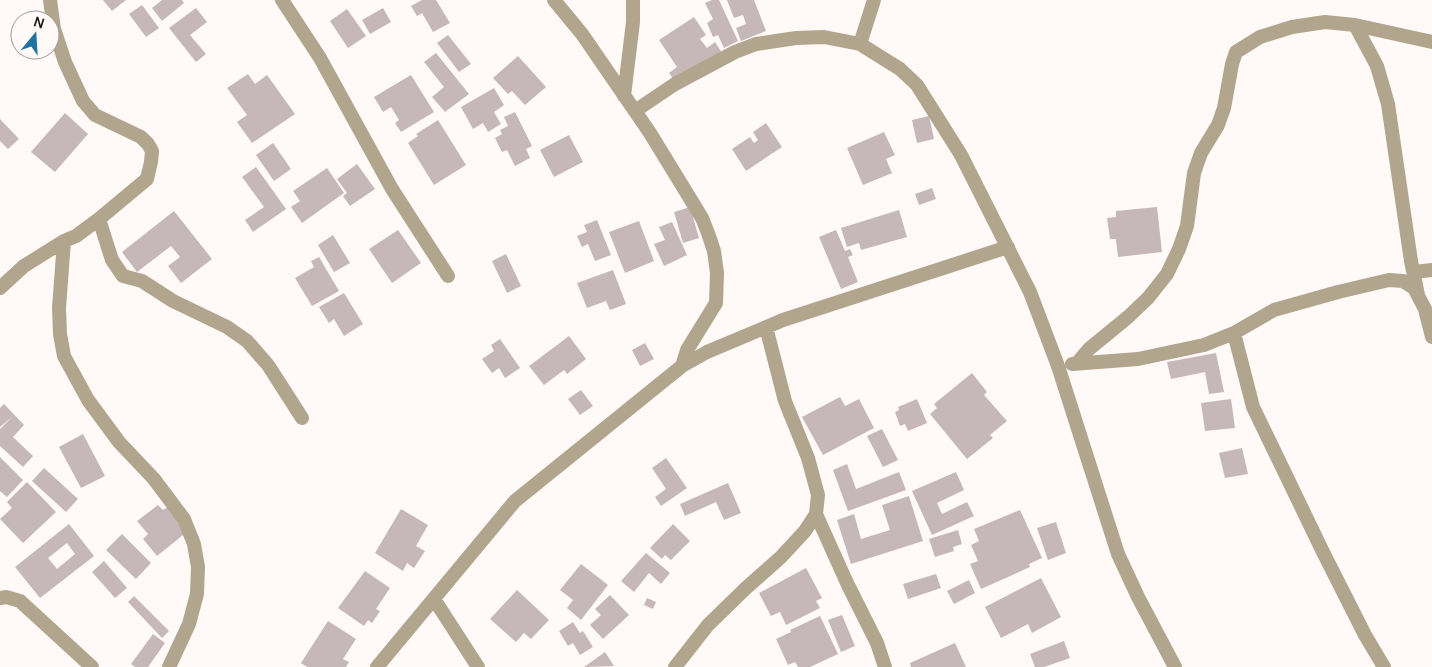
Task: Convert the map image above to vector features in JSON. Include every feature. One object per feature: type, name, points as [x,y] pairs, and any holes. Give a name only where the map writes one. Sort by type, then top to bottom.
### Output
[{"type":"street","points":[[0,288],[24,266],[64,241],[76,236],[99,219],[147,179],[151,162],[152,151],[141,137],[95,115],[83,101],[65,62],[54,29],[50,0]]},
{"type":"street","points":[[282,0],[320,58],[392,189],[448,276]]},
{"type":"street","points":[[554,0],[582,34],[650,133],[702,218],[714,250],[717,272],[716,303],[687,350],[682,366]]},
{"type":"street","points":[[624,96],[633,22],[633,0]]},
{"type":"street","points":[[860,44],[874,0]]},
{"type":"street","points":[[1077,363],[1089,349],[1148,298],[1167,274],[1187,226],[1194,173],[1200,154],[1218,125],[1224,108],[1236,52],[1260,37],[1292,27],[1325,22],[1432,42]]},
{"type":"street","points":[[1354,26],[1377,66],[1388,104],[1419,297]]},
{"type":"street","points":[[635,111],[675,84],[713,63],[756,44],[796,38],[824,37],[860,44],[900,69],[917,86],[961,155],[1030,292],[1058,366],[1118,554],[1138,597],[1175,667]]},
{"type":"street","points":[[99,219],[112,260],[123,276],[142,281],[173,301],[227,327],[247,341],[268,365],[302,418]]},
{"type":"street","points":[[64,241],[59,308],[60,334],[64,356],[93,407],[119,442],[154,479],[184,519],[194,544],[198,567],[197,594],[189,624],[169,667]]},
{"type":"street","points":[[377,667],[516,501],[682,366],[706,352],[783,320],[1008,247]]},
{"type":"street","points":[[1414,272],[1432,270]]},
{"type":"street","points":[[1058,366],[1138,359],[1204,345],[1234,333],[1274,310],[1374,282],[1395,279],[1403,281],[1414,288],[1424,309],[1432,337]]},
{"type":"street","points":[[675,667],[708,625],[781,557],[805,531],[816,514],[818,495],[808,458],[785,401],[766,327]]},
{"type":"street","points":[[1234,333],[1253,407],[1323,552],[1365,635],[1384,667]]},
{"type":"street","points":[[816,514],[877,643],[885,667]]},
{"type":"street","points":[[0,598],[6,597],[20,601],[92,667]]},
{"type":"street","points":[[434,599],[478,667]]},
{"type":"building","points":[[103,0],[126,0],[112,11]]},
{"type":"building","points":[[162,0],[182,0],[184,3],[162,21],[152,8]]},
{"type":"building","points":[[422,0],[436,0],[450,23],[433,32],[422,13],[417,16],[411,6]]},
{"type":"building","points":[[719,0],[738,41],[724,48],[718,35],[713,37],[707,23],[713,19],[705,3]]},
{"type":"building","points":[[727,0],[754,0],[766,31],[741,41],[736,28],[746,24],[743,15],[734,18]]},
{"type":"building","points":[[142,5],[159,28],[146,37],[129,14]]},
{"type":"building","points":[[196,8],[207,22],[190,35],[206,54],[196,62],[169,28]]},
{"type":"building","points":[[383,8],[391,22],[370,34],[362,20]]},
{"type":"building","points":[[347,9],[366,36],[348,48],[330,21]]},
{"type":"building","points":[[694,17],[706,35],[700,39],[707,48],[715,42],[724,56],[678,86],[669,73],[677,67],[659,40]]},
{"type":"building","points":[[448,35],[471,64],[459,72],[437,43]]},
{"type":"building","points":[[436,53],[469,94],[445,112],[432,97],[444,87],[424,62]]},
{"type":"building","points":[[518,56],[546,87],[525,105],[512,91],[508,94],[493,78]]},
{"type":"building","points":[[248,74],[255,84],[267,75],[295,114],[252,143],[237,122],[247,115],[227,88]]},
{"type":"building","points":[[411,75],[434,112],[401,132],[395,123],[399,120],[391,107],[383,112],[374,97]]},
{"type":"building","points":[[494,88],[504,105],[494,112],[501,124],[488,132],[483,123],[473,129],[461,107]]},
{"type":"building","points":[[515,112],[532,146],[526,149],[530,158],[515,166],[507,150],[502,152],[495,138],[502,134],[500,130],[508,126],[504,117]]},
{"type":"building","points":[[65,113],[88,134],[55,172],[31,152]]},
{"type":"building","points":[[929,116],[934,139],[917,143],[912,120]]},
{"type":"building","points":[[0,119],[19,139],[8,149],[0,141]]},
{"type":"building","points":[[438,120],[466,165],[434,185],[408,143],[418,136],[416,134]]},
{"type":"building","points":[[766,123],[782,147],[746,171],[732,149],[750,137],[754,143],[758,140],[753,132]]},
{"type":"building","points":[[884,132],[895,155],[886,159],[892,173],[863,185],[847,148]]},
{"type":"building","points":[[569,135],[583,162],[554,177],[540,150]]},
{"type":"building","points":[[273,143],[291,169],[274,181],[256,155]]},
{"type":"building","points":[[357,164],[375,189],[350,206],[343,196],[347,193],[337,179]]},
{"type":"building","points":[[256,167],[286,209],[253,232],[245,220],[264,207],[242,177]]},
{"type":"building","points":[[327,168],[344,193],[302,223],[291,207],[300,201],[293,191]]},
{"type":"building","points":[[932,188],[936,199],[919,205],[915,194]]},
{"type":"building","points":[[690,207],[699,238],[683,243],[674,212]]},
{"type":"building","points":[[1157,207],[1162,252],[1118,257],[1116,239],[1110,239],[1107,218],[1116,217],[1116,211]]},
{"type":"building","points":[[899,210],[907,237],[861,250],[859,243],[847,247],[841,228]]},
{"type":"building","points":[[174,211],[212,259],[181,283],[168,266],[180,257],[171,246],[137,272],[122,252]]},
{"type":"building","points":[[597,220],[611,255],[595,261],[588,244],[582,247],[577,236],[587,232],[584,225]]},
{"type":"building","points":[[639,221],[654,261],[625,273],[609,232]]},
{"type":"building","points":[[672,222],[687,255],[664,266],[654,244],[665,240],[659,227]]},
{"type":"building","points":[[398,230],[421,263],[392,283],[369,249]]},
{"type":"building","points":[[836,230],[845,251],[850,249],[853,255],[848,257],[858,282],[841,289],[819,237]]},
{"type":"building","points":[[333,235],[350,263],[334,272],[318,245]]},
{"type":"building","points":[[506,254],[521,286],[507,293],[492,261]]},
{"type":"building","points":[[319,257],[339,291],[312,306],[295,278],[314,267],[311,261]]},
{"type":"building","points":[[613,270],[626,304],[610,310],[606,301],[587,308],[577,283]]},
{"type":"building","points":[[344,293],[363,324],[344,336],[334,319],[329,323],[319,307]]},
{"type":"building","points":[[569,336],[586,359],[567,374],[564,370],[544,385],[529,366]]},
{"type":"building","points":[[500,339],[520,368],[505,378],[499,368],[492,373],[482,359],[494,351],[491,345]]},
{"type":"building","points":[[645,343],[654,359],[640,366],[632,350]]},
{"type":"building","points":[[1216,353],[1224,392],[1209,394],[1205,372],[1171,379],[1167,362]]},
{"type":"building","points":[[972,373],[987,392],[984,395],[1007,421],[990,435],[993,438],[967,459],[930,414],[937,408],[934,404]]},
{"type":"building","points":[[581,390],[593,406],[580,415],[568,399]]},
{"type":"building","points":[[840,397],[845,406],[859,399],[874,428],[823,455],[802,417]]},
{"type":"building","points":[[917,399],[927,423],[908,431],[905,424],[900,426],[895,412],[899,410],[898,407]]},
{"type":"building","points":[[1231,399],[1235,428],[1205,431],[1201,403]]},
{"type":"building","points":[[4,404],[24,425],[13,437],[33,456],[23,467],[0,446],[0,429],[12,417],[0,427],[0,408]]},
{"type":"building","points":[[882,429],[898,460],[883,467],[867,436]]},
{"type":"building","points":[[83,434],[105,476],[81,488],[59,447]]},
{"type":"building","points":[[1242,448],[1248,474],[1225,478],[1219,453]]},
{"type":"building","points":[[0,457],[23,480],[7,497],[0,491]]},
{"type":"building","points":[[666,458],[687,488],[661,506],[655,497],[666,489],[652,468]]},
{"type":"building","points":[[847,464],[856,489],[899,472],[906,490],[848,511],[833,470]]},
{"type":"building","points":[[44,468],[78,499],[66,512],[32,481]]},
{"type":"building","points":[[956,472],[964,490],[937,503],[942,514],[967,502],[974,516],[932,535],[912,491]]},
{"type":"building","points":[[27,482],[56,512],[23,543],[0,519],[12,508],[7,502]]},
{"type":"building","points":[[728,483],[741,513],[724,520],[716,502],[685,516],[680,504]]},
{"type":"building","points":[[909,496],[923,541],[851,564],[837,520],[854,514],[861,539],[890,530],[882,505]]},
{"type":"building","points":[[158,505],[163,510],[168,507],[188,531],[157,556],[143,539],[148,534],[137,521]]},
{"type":"building","points":[[401,509],[428,525],[416,546],[425,551],[414,568],[407,563],[403,571],[375,553]]},
{"type":"building","points":[[1020,510],[1042,558],[1029,564],[1030,567],[981,589],[970,564],[978,561],[971,545],[979,541],[974,529]]},
{"type":"building","points":[[1056,522],[1066,553],[1048,560],[1037,528]]},
{"type":"building","points":[[69,524],[94,556],[40,598],[15,567]],"holes":[[[67,543],[75,554],[57,569],[48,558]]]},
{"type":"building","points":[[673,524],[690,541],[671,560],[665,555],[662,559],[650,548]]},
{"type":"building","points":[[958,530],[962,544],[953,547],[954,551],[935,557],[929,539]]},
{"type":"building","points":[[122,534],[151,563],[136,579],[106,550]]},
{"type":"building","points":[[646,553],[670,573],[661,584],[649,573],[634,592],[621,581]]},
{"type":"building","points":[[104,561],[127,588],[115,598],[92,572]]},
{"type":"building","points":[[581,564],[608,585],[581,620],[567,608],[573,600],[560,590]]},
{"type":"building","points":[[806,568],[822,598],[816,601],[820,608],[786,625],[780,612],[771,616],[759,593]]},
{"type":"building","points":[[365,571],[390,588],[376,609],[380,611],[372,623],[368,620],[364,626],[338,608]]},
{"type":"building","points":[[936,574],[941,588],[908,599],[903,584]]},
{"type":"building","points":[[1041,578],[1061,617],[1032,633],[1028,624],[1001,638],[985,607]]},
{"type":"building","points":[[969,580],[975,593],[954,604],[947,591]]},
{"type":"building","points":[[517,590],[549,620],[531,639],[524,633],[516,642],[490,619]]},
{"type":"building","points":[[610,595],[629,615],[603,639],[590,625],[601,615],[595,609]]},
{"type":"building","points":[[134,596],[169,631],[162,638],[128,602]]},
{"type":"building","points":[[647,598],[656,602],[653,609],[644,605]]},
{"type":"building","points":[[842,615],[855,646],[841,652],[828,620]]},
{"type":"building","points":[[820,616],[838,654],[810,667],[798,667],[795,662],[788,665],[776,639]]},
{"type":"building","points":[[328,621],[356,639],[343,659],[349,662],[346,667],[307,667],[301,663]]},
{"type":"building","points":[[573,622],[580,633],[583,631],[593,647],[580,655],[573,643],[568,646],[559,631]]},
{"type":"building","points":[[153,634],[165,643],[148,667],[135,667],[131,664]]},
{"type":"building","points":[[1064,641],[1070,658],[1044,667],[1035,667],[1030,654]]},
{"type":"building","points":[[955,643],[966,667],[911,667],[910,663]]},
{"type":"building","points":[[605,652],[614,666],[584,667]]}]
